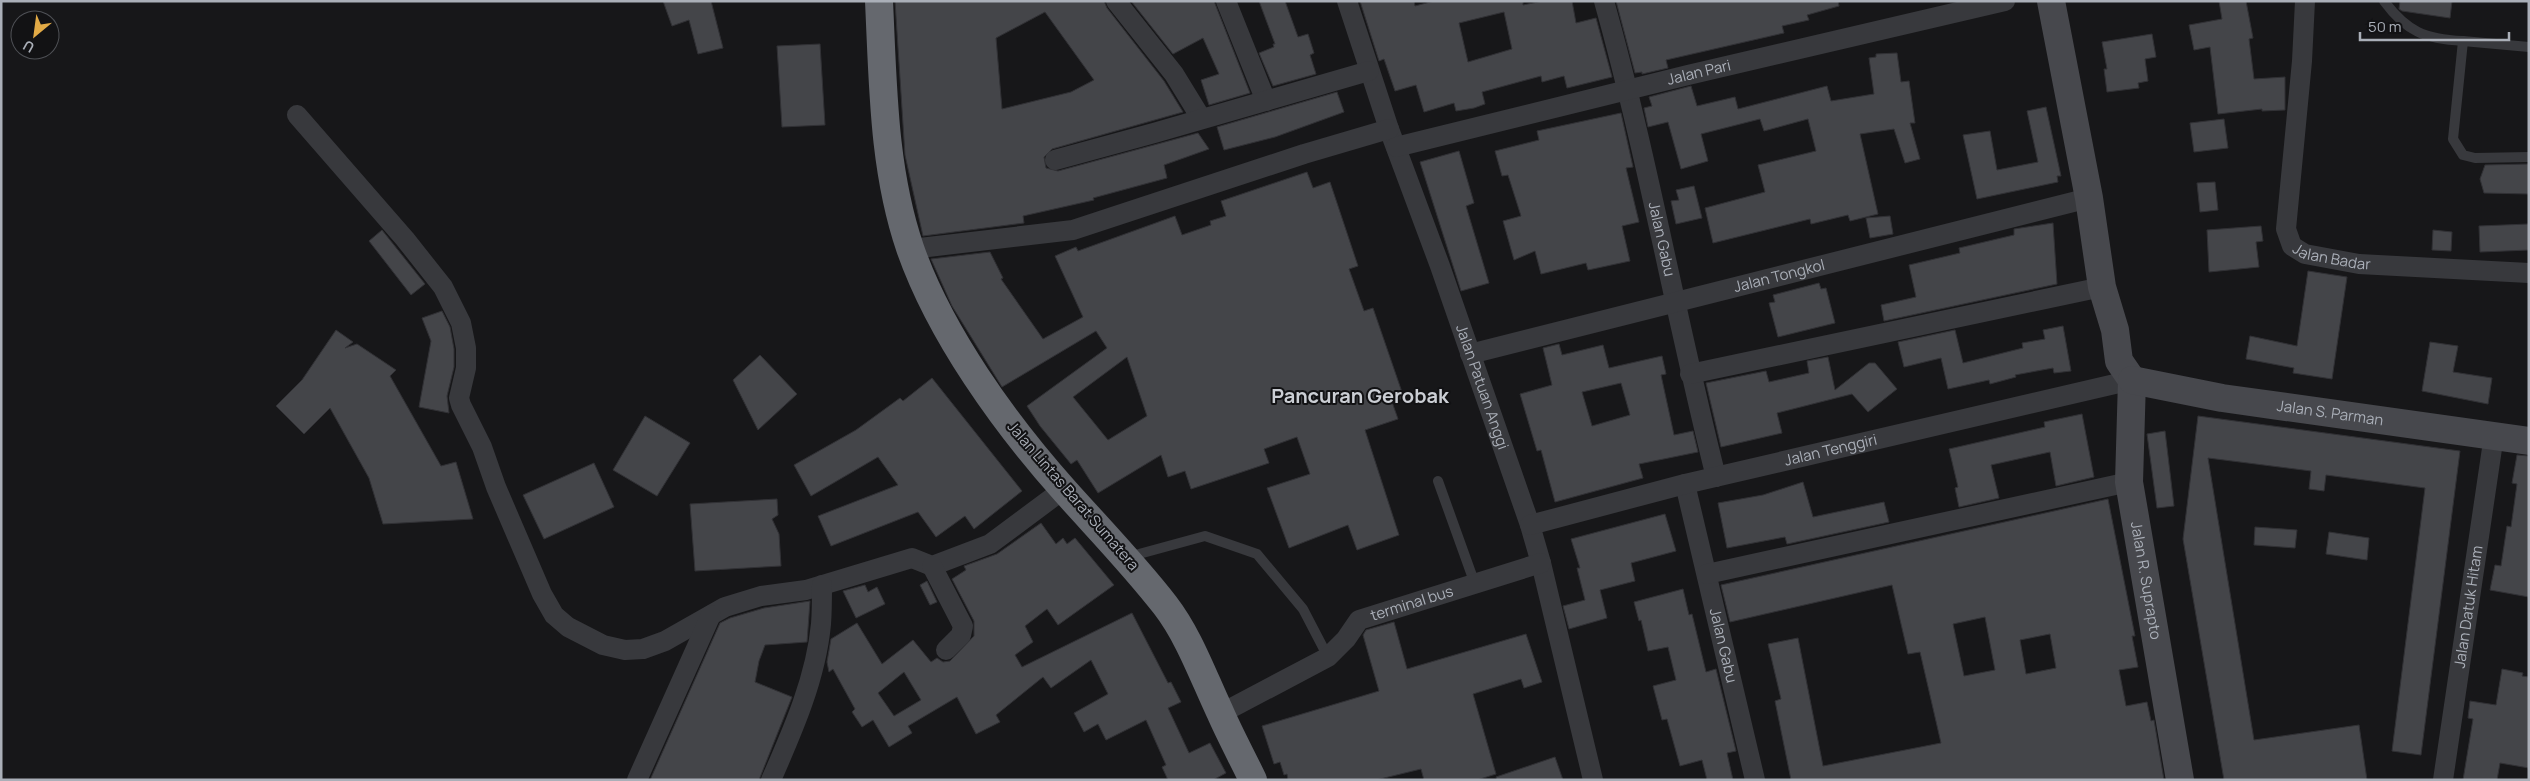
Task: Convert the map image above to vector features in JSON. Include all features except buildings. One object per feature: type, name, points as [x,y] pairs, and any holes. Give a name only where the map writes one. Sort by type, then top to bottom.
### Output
[{"type":"highway","name":"Jalan Lintas Barat Sumatera","points":[[879,1],[885,127],[898,202],[911,248],[942,319],[990,396],[1064,490],[1127,558],[1167,607],[1199,664],[1220,714],[1253,780]]},
{"type":"main road","points":[[2051,1],[2089,198],[2102,287],[2115,330],[2119,360],[2132,380]]},
{"type":"main road","name":"Jalan S. Parman","points":[[2132,380],[2222,398],[2529,441]]},
{"type":"main road","name":"Jalan R. Suprapto","points":[[2132,380],[2129,482],[2180,780]]},
{"type":"street","points":[[1116,1],[1174,74],[1201,118]]},
{"type":"street","points":[[1226,1],[1266,100]]},
{"type":"street","name":"Jalan Patuan Anggi","points":[[1347,1],[1392,138],[1530,525],[1542,564],[1593,780]]},
{"type":"street","name":"Jalan Gabu","points":[[1604,1],[1629,89],[1676,300],[1690,374],[1716,477]]},
{"type":"street","name":"Jalan Pari","points":[[911,248],[1073,230],[1304,154],[1392,138],[1629,89],[2005,1]]},
{"type":"street","name":"Jalan Badar","points":[[2305,1],[2302,61],[2286,229],[2292,246],[2305,254],[2359,264],[2529,273]]},
{"type":"street","points":[[1054,160],[1369,70]]},
{"type":"street","points":[[297,115],[405,239],[443,287],[461,323],[466,348],[466,368],[459,398],[461,405],[482,447],[496,487],[542,594],[554,615],[568,627],[603,645],[625,650],[642,648],[665,641],[725,607],[761,596],[806,590],[912,558],[932,566],[963,626],[961,635],[946,650]]},
{"type":"street","name":"Jalan Tongkol","points":[[1470,354],[1676,300],[2089,198]]},
{"type":"street","points":[[1690,374],[2102,287]]},
{"type":"street","name":"Jalan Tenggiri","points":[[1530,525],[1685,484],[2132,380]]},
{"type":"street","name":"Jalan Datuk Hitam","points":[[2443,780],[2494,435]]},
{"type":"street","points":[[1707,574],[2129,482]]},
{"type":"street","name":"Jalan Gabu","points":[[1685,484],[1755,780]]},
{"type":"street","points":[[932,566],[990,544],[1064,490]]},
{"type":"street","name":"terminal bus","points":[[1220,714],[1328,657],[1346,639],[1359,620],[1542,564]]},
{"type":"street","points":[[772,780],[797,721],[810,677],[821,624],[822,585]]},
{"type":"street","points":[[637,780],[712,615]]},
{"type":"lane","points":[[2384,1],[2395,16],[2414,31],[2437,40],[2529,47]]},
{"type":"lane","points":[[2463,41],[2453,140],[2463,155],[2475,158],[2529,157]]},
{"type":"lane","points":[[1438,481],[1475,584]]},
{"type":"lane","points":[[1127,558],[1205,536],[1257,554],[1303,609],[1328,657]]},
{"type":"district","name":"Pancuran Gerobak","points":[[1360,396]]}]
